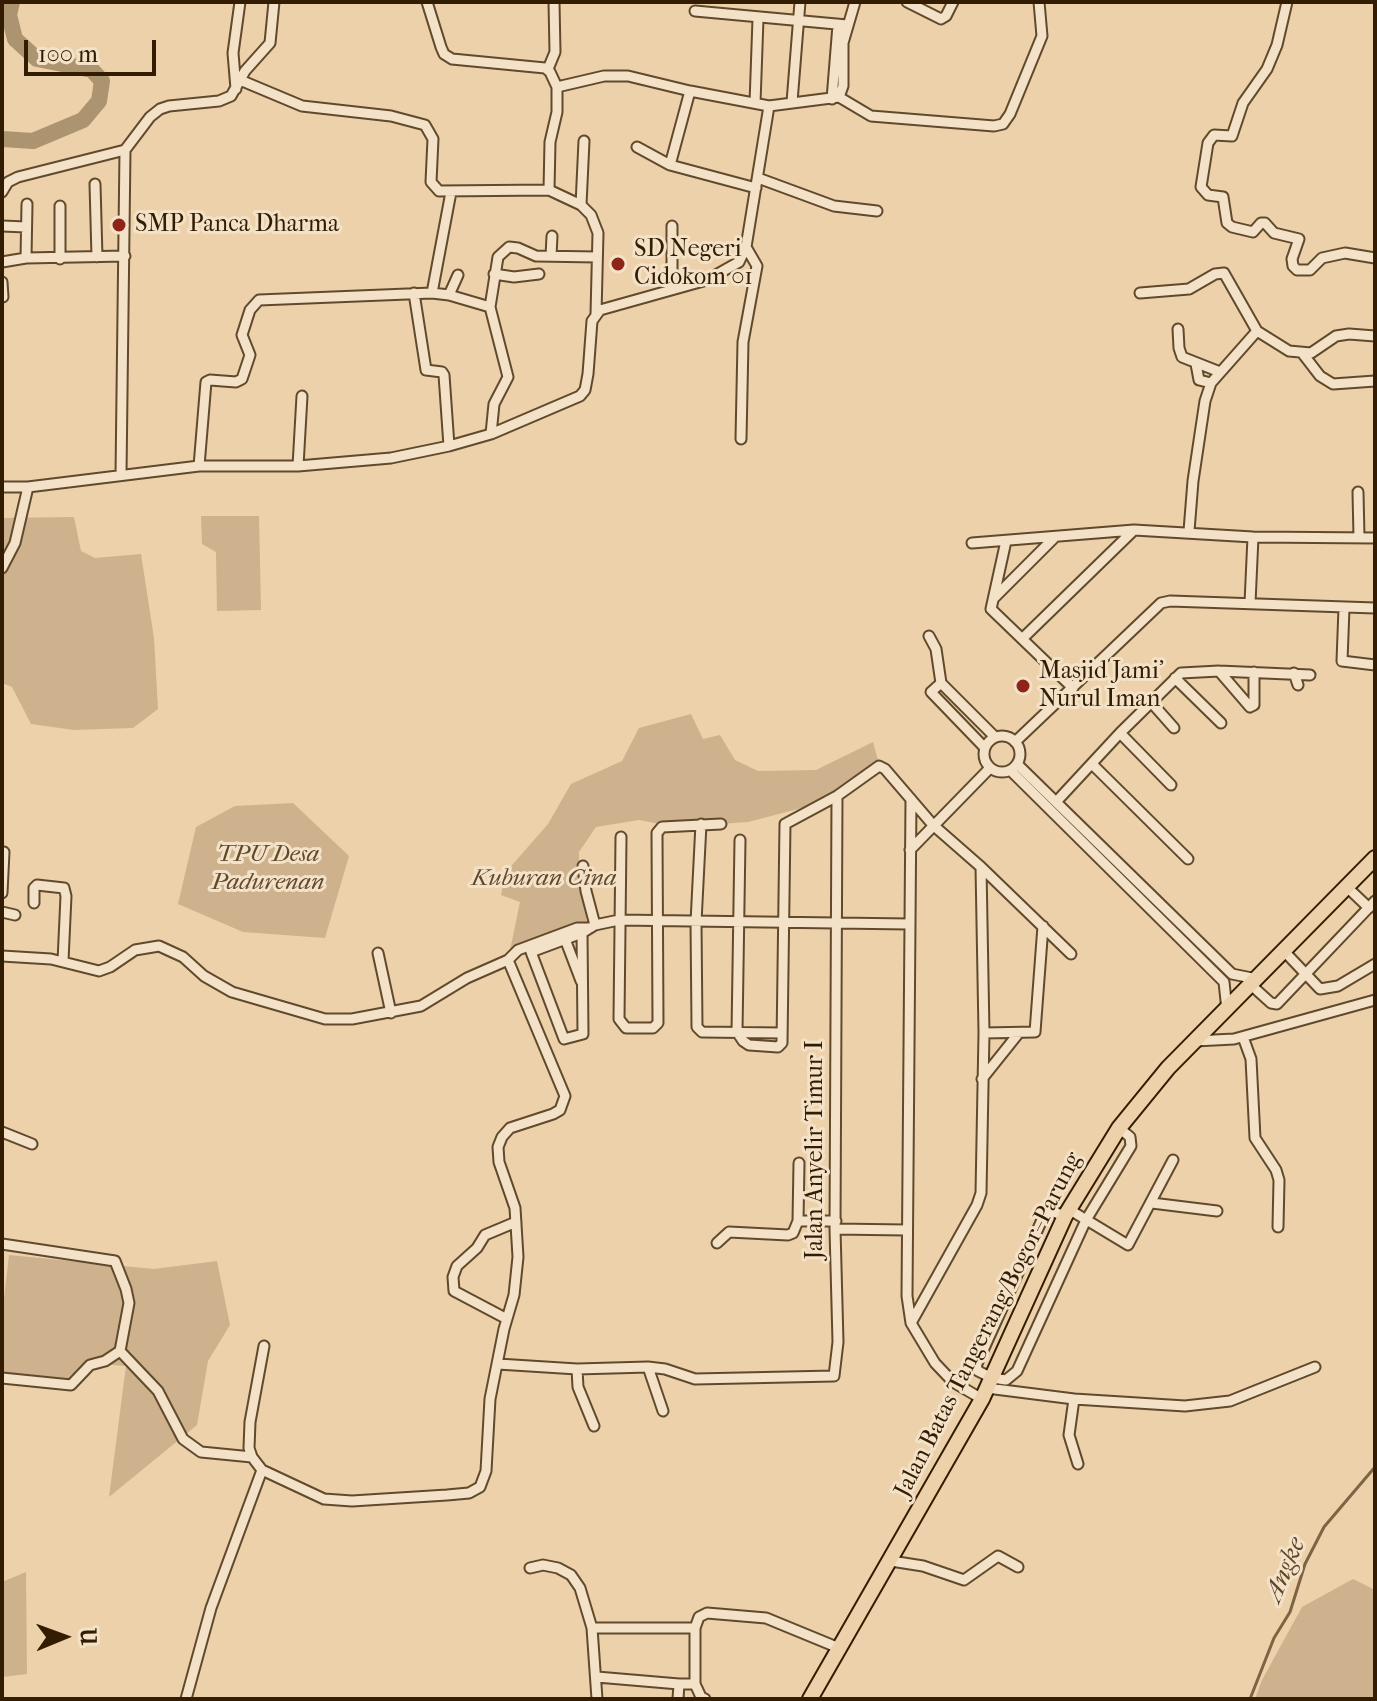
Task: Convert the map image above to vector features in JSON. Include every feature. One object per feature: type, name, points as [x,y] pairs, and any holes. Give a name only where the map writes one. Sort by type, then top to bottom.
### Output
[{"type":"main road","name":"Jalan Batas Tangerang/Bogor–Parung","points":[[810,1699],[987,1389],[1067,1213],[1119,1128],[1149,1089],[1375,858]]},
{"type":"street","points":[[240,2],[232,75],[238,85],[302,106],[391,116],[425,125],[433,139],[430,177],[432,185],[439,191],[549,190],[581,205],[596,225],[596,314]]},
{"type":"street","points":[[121,475],[125,150],[150,117],[160,109],[226,99],[270,43],[274,2]]},
{"type":"street","points":[[427,2],[441,47],[448,57],[548,69]]},
{"type":"street","points":[[549,190],[550,142],[557,112],[557,87],[548,69],[555,52],[554,2]]},
{"type":"street","points":[[792,102],[800,2]]},
{"type":"street","points":[[835,98],[843,86],[842,25],[855,2]]},
{"type":"street","points":[[907,2],[941,19],[953,2]]},
{"type":"street","points":[[557,87],[618,75],[769,106],[835,98],[871,116],[994,126],[1003,124],[1010,114],[1042,36],[1039,2]]},
{"type":"street","points":[[1287,2],[1277,45],[1267,69],[1243,103],[1232,136],[1214,135],[1208,143],[1201,187],[1208,195],[1223,197],[1225,220],[1232,227],[1253,232],[1265,223],[1274,233],[1299,239],[1292,261],[1297,270],[1310,270],[1322,258],[1345,253],[1375,258]]},
{"type":"street","points":[[695,11],[842,25]]},
{"type":"street","points":[[755,103],[758,19]]},
{"type":"street","points":[[670,165],[690,91]]},
{"type":"street","points":[[2,487],[71,484],[199,466],[298,466],[391,458],[491,434],[583,394],[588,374],[592,321],[596,314],[604,308],[707,280],[739,262],[746,247],[769,106]]},
{"type":"street","points":[[581,205],[584,141]]},
{"type":"street","points":[[637,147],[670,165],[757,183],[838,207],[877,211]]},
{"type":"street","points":[[2,192],[8,182],[18,177],[125,150]]},
{"type":"street","points":[[95,184],[97,257]]},
{"type":"street","points":[[432,293],[451,192]]},
{"type":"street","points":[[26,258],[27,204]]},
{"type":"street","points":[[60,206],[60,259]]},
{"type":"street","points":[[2,226],[26,227]]},
{"type":"street","points":[[672,226],[672,288]]},
{"type":"street","points":[[551,256],[552,236]]},
{"type":"street","points":[[491,434],[494,404],[508,377],[490,307],[498,257],[509,247],[532,255],[597,257]]},
{"type":"street","points":[[741,439],[743,342],[757,266],[746,247]]},
{"type":"street","points":[[2,262],[26,258],[125,256]]},
{"type":"street","points":[[1140,293],[1189,289],[1215,274],[1224,273],[1257,331],[1282,348],[1303,354],[1317,351],[1336,336],[1353,333],[1375,336]]},
{"type":"street","points":[[494,274],[514,277],[539,274]]},
{"type":"street","points":[[449,295],[458,275]]},
{"type":"street","points":[[2,282],[3,297]]},
{"type":"street","points":[[414,293],[426,370],[444,375],[449,446]]},
{"type":"street","points":[[199,466],[206,382],[236,382],[242,379],[250,355],[242,335],[253,305],[266,298],[432,293],[490,307]]},
{"type":"street","points":[[1178,329],[1179,354],[1220,372]]},
{"type":"street","points":[[1189,531],[1200,428],[1211,383],[1257,331]]},
{"type":"street","points":[[1303,354],[1320,376],[1333,384],[1375,381]]},
{"type":"street","points":[[1196,364],[1199,380],[1211,383]]},
{"type":"street","points":[[298,466],[302,396]]},
{"type":"street","points":[[2,568],[15,543],[28,487]]},
{"type":"street","points":[[1358,492],[1359,537]]},
{"type":"street","points":[[1023,638],[1134,530]]},
{"type":"street","points":[[972,543],[1134,530],[1253,537],[1375,538]]},
{"type":"street","points":[[991,600],[1054,537]]},
{"type":"street","points":[[1250,603],[1253,537]]},
{"type":"street","points":[[1006,541],[991,609],[1073,688]]},
{"type":"street","points":[[1015,742],[1161,603],[1375,608]]},
{"type":"street","points":[[1344,608],[1342,661],[1375,665]]},
{"type":"street","points":[[929,636],[936,649],[941,683],[995,737]]},
{"type":"street","points":[[1056,802],[1120,733],[1185,671],[1310,675]]},
{"type":"street","points":[[1219,671],[1250,707],[1254,705],[1254,672]]},
{"type":"street","points":[[1294,673],[1298,685]]},
{"type":"street","points":[[1175,678],[1221,723]]},
{"type":"street","points":[[941,683],[931,692],[932,696],[985,748]]},
{"type":"street","points":[[1151,702],[1174,728]]},
{"type":"street","points":[[1120,733],[1171,785]]},
{"type":"street","points":[[1002,736],[1015,742],[1020,752],[1014,767],[1000,773],[990,768],[984,759],[985,748],[995,737],[1002,736]]},
{"type":"street","points":[[1092,764],[1188,859]]},
{"type":"street","points":[[740,840],[737,1032],[746,1044],[782,1046],[785,824],[837,796],[875,767],[882,766],[933,825],[1071,954]]},
{"type":"street","points":[[1014,767],[1056,802],[1232,974],[1254,982],[1271,1003],[1277,1004],[1307,975],[1372,904],[1348,888]]},
{"type":"street","points":[[1014,767],[1224,982],[1227,1010]]},
{"type":"street","points":[[910,850],[990,768]]},
{"type":"street","name":"Jalan Anyelir Timur I","points":[[648,1367],[695,1379],[834,1376],[838,1342],[837,796]]},
{"type":"street","points":[[911,799],[907,1296],[911,1323],[944,1373],[987,1389],[1074,1399],[1185,1406],[1243,1397],[1315,1367]]},
{"type":"street","points":[[701,824],[696,922],[697,1027],[702,1032],[782,1033]]},
{"type":"street","points":[[621,837],[620,1024],[626,1028],[653,1028],[658,1023],[658,830],[662,827],[721,824]]},
{"type":"street","points":[[2,893],[4,852]]},
{"type":"street","points":[[583,866],[589,929],[583,986],[583,1034],[564,1039],[531,952],[589,929],[619,920],[909,924]]},
{"type":"street","points":[[911,1323],[981,1193],[984,1033],[981,867]]},
{"type":"street","points":[[34,903],[34,888],[37,885],[64,888],[63,961]]},
{"type":"street","points":[[2,912],[15,915]]},
{"type":"street","points":[[984,1033],[1032,1034],[1037,1026],[1043,926]]},
{"type":"street","points":[[2,956],[63,961],[99,971],[135,950],[159,946],[183,957],[218,985],[249,998],[325,1019],[360,1019],[421,1006],[467,978],[508,960],[518,950],[577,928],[589,929]]},
{"type":"street","points":[[565,939],[583,986]]},
{"type":"street","points":[[1283,950],[1320,989],[1348,982],[1375,964]]},
{"type":"street","points":[[378,953],[391,1013]]},
{"type":"street","points":[[264,1346],[250,1422],[249,1448],[262,1470],[324,1499],[365,1501],[469,1493],[484,1481],[490,1399],[514,1295],[518,1257],[515,1208],[497,1155],[500,1142],[510,1128],[560,1110],[565,1096],[508,960]]},
{"type":"street","points":[[1224,982],[1232,974]]},
{"type":"street","points":[[1195,1041],[1243,1037],[1375,1000]]},
{"type":"street","points":[[982,1079],[1018,1034]]},
{"type":"street","points":[[1243,1037],[1252,1069],[1255,1138],[1279,1180],[1278,1227]]},
{"type":"street","points":[[987,1389],[1017,1371],[1086,1220],[1131,1146],[1130,1137],[1119,1128]]},
{"type":"street","points":[[2,1132],[32,1144]]},
{"type":"street","points":[[1067,1213],[1086,1220],[1128,1245],[1173,1160]]},
{"type":"street","points":[[717,1243],[724,1234],[732,1232],[793,1233],[798,1221],[799,1163]]},
{"type":"street","points":[[1152,1203],[1217,1211]]},
{"type":"street","points":[[798,1221],[906,1230]]},
{"type":"street","points":[[507,1319],[454,1291],[453,1277],[457,1266],[477,1248],[485,1235],[516,1222]]},
{"type":"street","points":[[2,1244],[115,1261],[129,1303],[120,1351],[105,1361],[90,1365],[71,1385],[2,1378]]},
{"type":"street","points":[[120,1351],[158,1391],[183,1439],[201,1452],[252,1457]]},
{"type":"street","points":[[498,1364],[577,1369],[648,1367],[663,1411]]},
{"type":"street","points":[[577,1369],[578,1387],[594,1426]]},
{"type":"street","points":[[1074,1399],[1069,1435],[1078,1464]]},
{"type":"street","points":[[186,1699],[211,1608],[262,1470]]},
{"type":"street","points":[[891,1561],[923,1566],[964,1580],[998,1556],[1018,1567]]},
{"type":"street","points":[[530,1568],[543,1565],[571,1575],[585,1600],[592,1628],[597,1699]]},
{"type":"street","points":[[705,1699],[695,1684],[695,1628],[699,1617],[713,1612],[766,1618],[839,1648]]},
{"type":"street","points":[[592,1628],[695,1628]]},
{"type":"street","points":[[597,1677],[695,1684]]},
{"type":"street","points":[[678,1699],[679,1684]]},
{"type":"green space","points":[[201,516],[259,516],[261,610],[217,611],[216,552],[202,544]]},
{"type":"green space","points":[[74,517],[81,551],[95,558],[141,554],[154,638],[158,709],[133,728],[74,730],[31,724],[12,687],[2,683],[2,518]]},
{"type":"green space","name":"Kuburan Cina","points":[[691,714],[703,739],[720,735],[735,760],[758,771],[816,770],[873,742],[879,764],[817,804],[748,822],[675,827],[639,820],[596,827],[579,852],[579,883],[588,927],[508,960],[520,902],[501,895],[506,872],[548,824],[571,784],[622,761],[639,728]]},
{"type":"green space","name":"TPU Desa Padurenan","points":[[293,803],[349,856],[325,938],[243,932],[178,904],[196,827],[235,806]]},
{"type":"green space","points":[[9,1255],[154,1269],[217,1261],[230,1325],[208,1361],[197,1425],[109,1497],[126,1366],[86,1363],[70,1384],[2,1383],[2,1316]]},
{"type":"green space","points":[[26,1572],[27,1674],[2,1677],[2,1582]]},
{"type":"green space","points":[[1353,1579],[1375,1590],[1375,1699],[1255,1699],[1262,1680],[1302,1607]]},
{"type":"waterway","points":[[2,139],[33,141],[83,120],[99,101],[102,81],[92,70],[37,59],[15,39],[9,15],[12,2]]},
{"type":"waterway","name":"Angke","points":[[1250,1699],[1274,1638],[1290,1612],[1305,1564],[1324,1527],[1375,1467]]},
{"type":"place","name":"SMP Panca Dharma","points":[[119,225]]},
{"type":"place","name":"SD Negeri Cidokom 01","points":[[618,264]]},
{"type":"place","name":"Masjid Jami' Nurul Iman","points":[[1023,686]]}]
